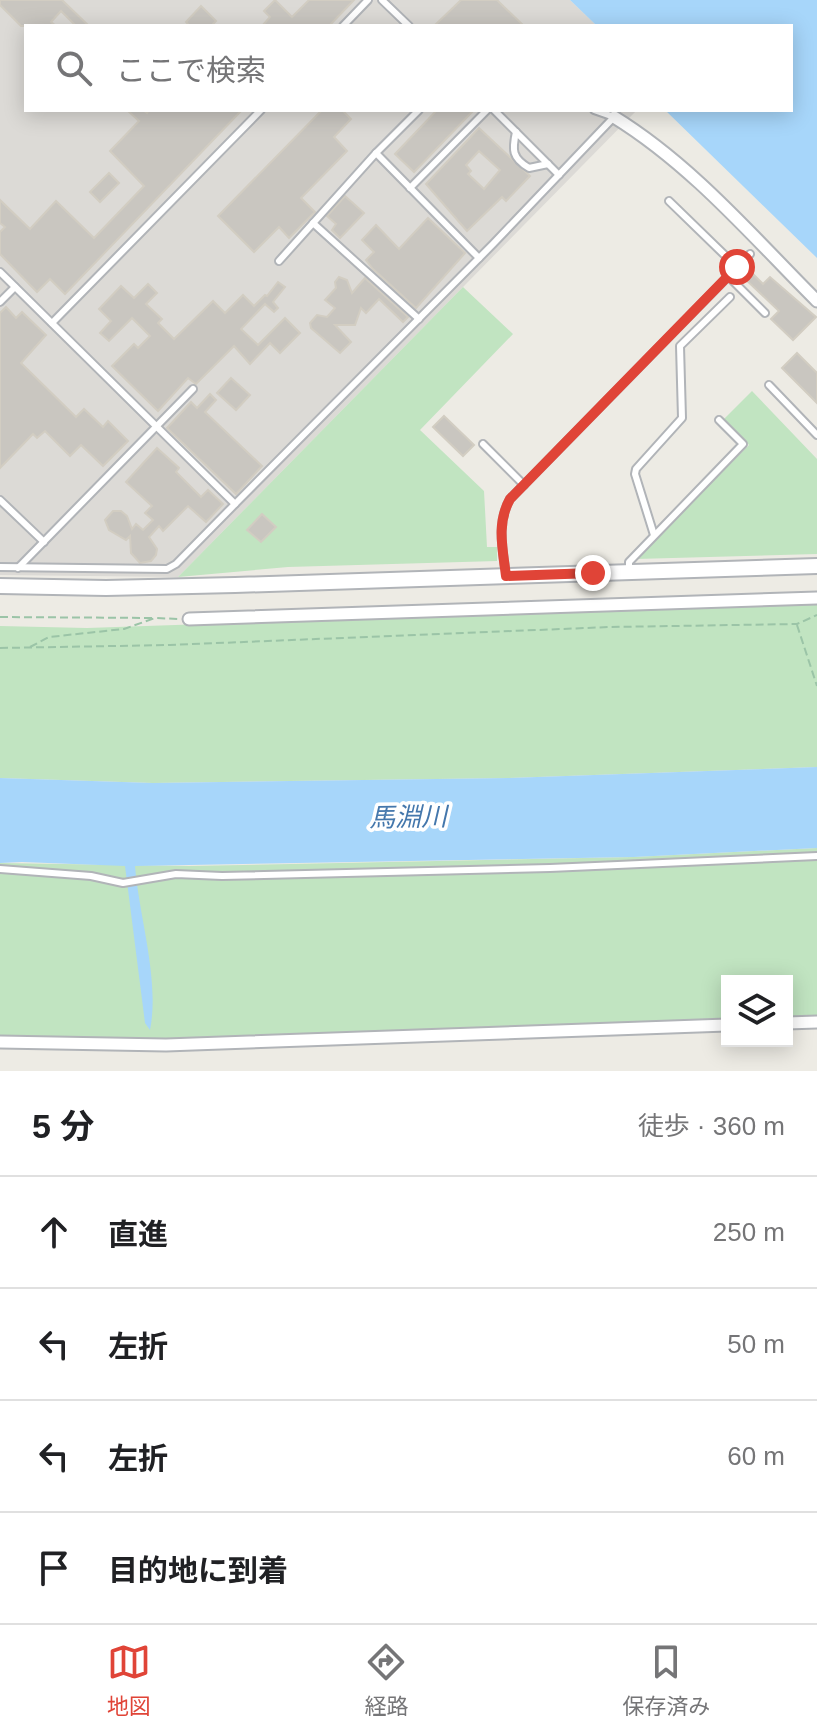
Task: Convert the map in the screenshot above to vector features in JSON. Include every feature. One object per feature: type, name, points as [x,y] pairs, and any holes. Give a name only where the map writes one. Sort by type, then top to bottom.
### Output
[{"type":"street","points":[[614,117],[645,136],[689,174],[817,301]]},
{"type":"street","points":[[0,586],[106,588],[817,566]]},
{"type":"street","points":[[189,619],[817,598]]},
{"type":"street","points":[[793,1023],[817,1022]]},
{"type":"street","points":[[0,1042],[166,1045],[721,1025]]},
{"type":"street","points":[[0,1050],[45,1043]]},
{"type":"lane","points":[[345,24],[368,0]]},
{"type":"lane","points":[[382,0],[407,24]]},
{"type":"lane","points":[[52,323],[259,112]]},
{"type":"lane","points":[[279,261],[417,112]]},
{"type":"lane","points":[[410,188],[485,112]]},
{"type":"lane","points":[[496,112],[559,175]]},
{"type":"lane","points":[[0,567],[167,569],[176,564],[614,117],[600,112]]},
{"type":"lane","points":[[516,132],[512,147],[520,163],[529,168],[548,164]]},
{"type":"lane","points":[[376,153],[479,258]]},
{"type":"lane","points":[[669,201],[737,267]]},
{"type":"lane","points":[[313,223],[419,319]]},
{"type":"lane","points":[[506,576],[501,526],[503,512],[510,499],[750,254]]},
{"type":"lane","points":[[0,272],[235,504]]},
{"type":"lane","points":[[728,276],[765,313]]},
{"type":"lane","points":[[0,302],[15,287]]},
{"type":"lane","points":[[654,535],[636,469],[682,418],[680,346],[730,297]]},
{"type":"lane","points":[[769,385],[817,435]]},
{"type":"lane","points":[[18,568],[193,389]]},
{"type":"lane","points":[[629,572],[629,562],[743,444],[719,420]]},
{"type":"lane","points":[[483,444],[524,485]]},
{"type":"lane","points":[[0,500],[44,542]]},
{"type":"lane","points":[[0,869],[91,876],[123,883],[176,874],[222,876],[550,868],[817,856]]},
{"type":"path","points":[[0,648],[610,627],[797,624],[817,615]]},
{"type":"path","points":[[0,617],[189,619]]},
{"type":"path","points":[[29,648],[49,637],[124,629],[155,618]]},
{"type":"path","points":[[797,624],[817,686]]},
{"type":"shaded area","points":[[0,0],[570,0],[595,24],[24,24],[24,112],[635,112],[178,577],[0,575]]},
{"type":"green space","points":[[463,287],[513,334],[420,430],[484,491],[487,547],[497,547],[497,561],[288,567],[178,577]]},
{"type":"green space","points":[[752,391],[817,459],[817,554],[636,559],[749,445],[724,419]]},
{"type":"green space","points":[[817,603],[817,767],[509,778],[153,783],[0,778],[0,626],[87,628]]},
{"type":"green space","points":[[817,848],[817,1016],[793,1017],[793,975],[721,975],[721,1019],[151,1040],[0,1037],[0,863],[189,866],[634,857]]},
{"type":"water","points":[[570,0],[817,0],[817,258],[667,112],[793,112],[793,24],[595,24]]},
{"type":"water","name":"馬淵川","points":[[817,767],[817,848],[634,857],[135,866],[151,970],[150,1030],[145,1023],[125,866],[0,863],[0,778],[153,783],[509,778]]},
{"type":"building","points":[[0,0],[62,0],[87,24],[74,24],[61,11],[51,22],[54,24],[21,26],[0,5]]},
{"type":"building","points":[[275,0],[292,17],[309,0],[354,0],[331,24],[264,24],[270,17],[264,11]]},
{"type":"building","points":[[461,0],[497,0],[522,24],[436,24]]},
{"type":"building","points":[[201,6],[216,21],[213,24],[186,22]]},
{"type":"building","points":[[129,112],[240,112],[65,294],[50,279],[37,292],[0,254],[0,232],[5,227],[0,223],[0,200],[30,229],[56,201],[94,238],[144,186],[110,151],[139,121]]},
{"type":"building","points":[[320,112],[344,112],[351,119],[334,137],[347,151],[301,198],[315,212],[289,238],[279,227],[254,252],[218,216]]},
{"type":"building","points":[[435,112],[472,112],[414,172],[395,154]]},
{"type":"building","points":[[479,128],[530,176],[506,201],[502,197],[467,231],[426,184]],"holes":[[[479,151],[500,170],[484,189],[468,174],[471,171],[466,165]]]},
{"type":"building","points":[[109,173],[119,183],[100,202],[90,192]]},
{"type":"building","points":[[345,196],[364,213],[340,238],[332,230],[336,224],[327,216]]},
{"type":"building","points":[[428,218],[465,253],[416,308],[373,269],[366,260],[374,252],[362,240],[376,225],[399,249]]},
{"type":"building","points":[[749,270],[763,284],[770,277],[816,317],[793,340],[771,319],[779,311],[743,277]]},
{"type":"building","points":[[339,277],[347,280],[352,293],[365,278],[408,317],[403,322],[379,299],[366,313],[361,308],[355,325],[335,325],[351,342],[340,353],[311,328],[310,323],[317,315],[327,317],[335,308],[325,300],[336,288],[335,282]]},
{"type":"building","points":[[278,282],[285,287],[273,302],[278,308],[274,312],[265,304],[241,329],[258,345],[285,318],[300,333],[280,353],[270,343],[250,364],[234,346],[196,384],[188,378],[158,411],[112,366],[134,344],[138,348],[150,336],[132,318],[109,341],[100,333],[111,321],[99,309],[121,286],[134,298],[148,284],[157,293],[146,304],[162,319],[158,323],[174,339],[213,301],[225,313],[243,295],[254,306]]},
{"type":"building","points":[[6,307],[16,318],[22,312],[46,335],[21,363],[76,417],[84,409],[103,427],[108,421],[128,441],[103,466],[81,445],[70,456],[45,431],[37,438],[33,434],[0,468],[0,313]]},
{"type":"building","points":[[797,353],[817,373],[817,403],[782,368]]},
{"type":"building","points":[[231,378],[250,395],[236,410],[217,393]]},
{"type":"building","points":[[210,394],[216,400],[205,412],[262,466],[236,494],[167,428],[191,402],[197,408]]},
{"type":"building","points":[[444,416],[474,445],[463,456],[433,427]]},
{"type":"building","points":[[157,448],[179,468],[176,472],[201,497],[208,490],[223,504],[206,522],[188,506],[163,531],[159,526],[149,537],[157,549],[156,555],[151,561],[140,563],[131,553],[130,536],[126,540],[109,530],[105,520],[113,511],[121,511],[127,516],[132,529],[136,524],[143,530],[153,520],[145,513],[152,506],[126,482]]},
{"type":"building","points":[[262,514],[276,527],[261,542],[247,530]]},
{"type":"route","points":[[593,573],[506,576],[501,526],[503,512],[510,499],[737,267]]}]
